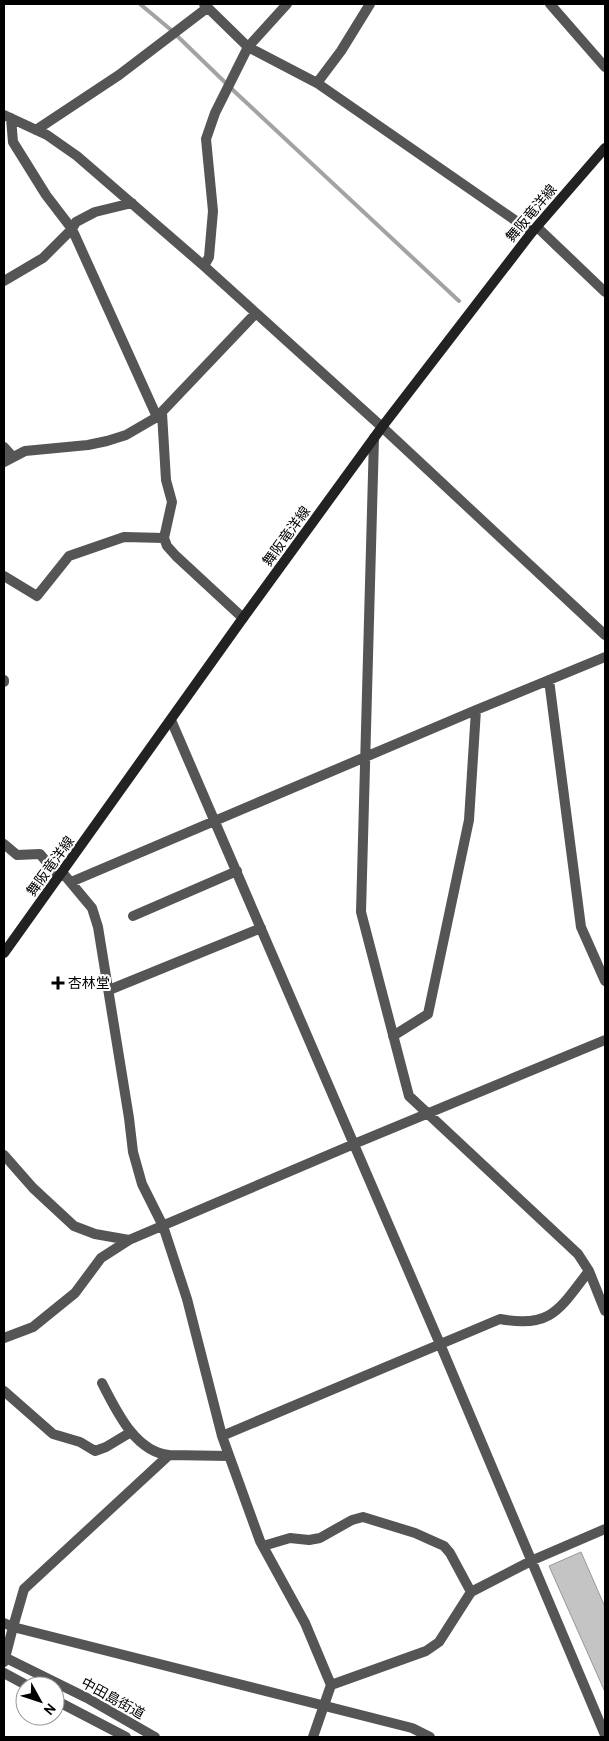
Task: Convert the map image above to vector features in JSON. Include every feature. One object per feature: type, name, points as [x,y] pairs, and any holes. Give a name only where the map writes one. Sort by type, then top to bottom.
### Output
[{"type":"main road","name":"舞阪竜洋線","points":[[4,953],[382,427],[534,229],[605,148]]},
{"type":"street","points":[[204,266],[208,258],[213,211],[206,139],[215,113],[248,47],[288,4]]},
{"type":"street","points":[[317,82],[341,51],[370,4]]},
{"type":"street","points":[[550,4],[605,67]]},
{"type":"street","points":[[36,130],[119,75],[206,6],[248,47],[317,82],[534,229],[605,292]]},
{"type":"street","points":[[8,116],[47,135],[77,156],[204,266],[382,427],[605,635]]},
{"type":"street","points":[[8,116],[12,142],[46,195],[72,229],[160,415],[166,480],[172,502],[164,538],[167,546],[243,618]]},
{"type":"street","points":[[4,281],[43,258],[72,229],[76,222],[95,212],[132,204]]},
{"type":"street","points":[[4,447],[8,460],[31,450],[88,445],[126,434],[160,415],[256,313]]},
{"type":"street","points":[[374,438],[361,912],[409,1096],[578,1254],[589,1271],[605,1311]]},
{"type":"street","points":[[4,576],[37,596],[69,556],[124,537],[164,538]]},
{"type":"street","points":[[71,882],[605,657]]},
{"type":"street","points":[[549,680],[581,927],[605,982]]},
{"type":"street","points":[[394,1036],[428,1014],[469,820],[476,710]]},
{"type":"street","points":[[171,720],[533,1560],[605,1735]]},
{"type":"street","points":[[4,844],[17,855],[40,854],[71,882],[92,908],[98,927],[109,990],[129,1118],[132,1152],[142,1184],[163,1226],[187,1299],[222,1436],[229,1456],[263,1546],[305,1623],[331,1685],[313,1737]]},
{"type":"street","points":[[133,916],[236,871]]},
{"type":"street","points":[[109,990],[261,928]]},
{"type":"street","points":[[4,1338],[34,1326],[75,1293],[102,1258],[129,1240],[605,1040]]},
{"type":"street","points":[[4,1156],[33,1188],[74,1226],[95,1234],[129,1240]]},
{"type":"street","points":[[222,1436],[500,1319],[518,1322],[533,1321],[552,1315],[589,1271]]},
{"type":"street","points":[[102,1383],[119,1416],[131,1432],[159,1454],[229,1456]]},
{"type":"street","points":[[4,1391],[53,1434],[80,1442],[95,1451],[106,1447],[131,1432]]},
{"type":"street","points":[[4,1660],[8,1625],[24,1589],[169,1455]]},
{"type":"street","points":[[263,1546],[290,1538],[309,1540],[320,1538],[352,1520],[363,1517],[415,1533],[444,1546],[450,1553],[471,1592]]},
{"type":"street","points":[[331,1685],[426,1651],[439,1642],[471,1592],[533,1560],[605,1529]]},
{"type":"street","points":[[8,1625],[412,1728],[430,1737]]},
{"type":"street","name":"中田島街道","points":[[4,1660],[86,1698],[155,1737]]},
{"type":"street","points":[[4,1673],[15,1679]]},
{"type":"street","name":"中田島街道","points":[[65,1705],[126,1737]]},
{"type":"building","points":[[581,1552],[605,1607],[605,1692],[549,1566]]},
{"type":"waterway","points":[[140,4],[170,29],[459,301]]},
{"type":"place","name":"杏林堂","points":[[58,983]]}]
